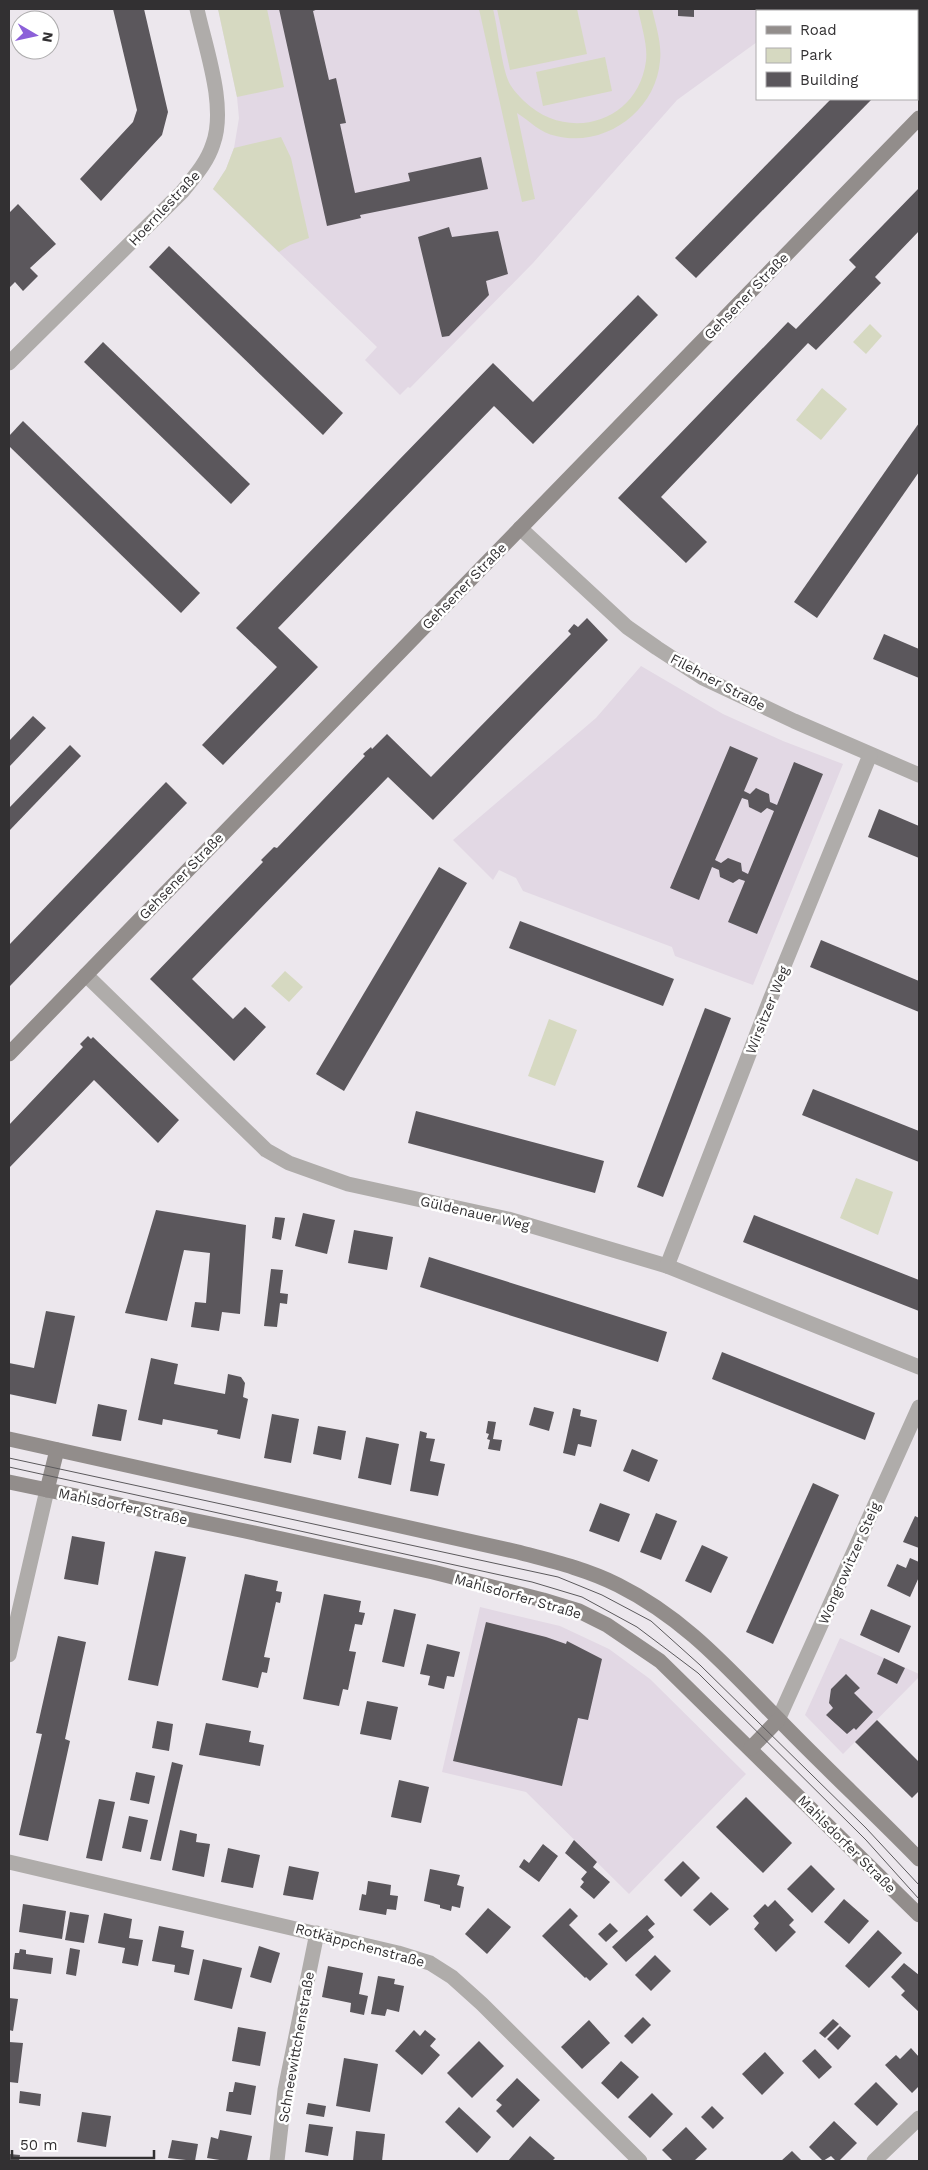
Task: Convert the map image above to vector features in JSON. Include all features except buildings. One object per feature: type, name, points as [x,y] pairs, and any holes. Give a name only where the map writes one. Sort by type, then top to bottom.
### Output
[{"type":"main road","name":"Gehsener Straße","points":[[9,1054],[919,118]]},
{"type":"main road","points":[[9,1439],[518,1552],[590,1572],[650,1603],[682,1625],[714,1652],[778,1720],[919,1859]]},
{"type":"main road","points":[[47,1490],[57,1450]]},
{"type":"main road","name":"Mahlsdorfer Straße","points":[[9,1482],[433,1572],[579,1611],[607,1625],[660,1661],[751,1748],[919,1915]]},
{"type":"main road","points":[[751,1748],[778,1720]]},
{"type":"street","name":"Hoernlestraße","points":[[9,363],[182,192],[205,163],[214,143],[217,112],[215,91],[197,9]]},
{"type":"street","name":"Filehner Straße","points":[[520,528],[627,627],[703,678],[870,755],[919,775]]},
{"type":"street","name":"Wirsitzer Weg","points":[[667,1266],[766,1009],[870,755]]},
{"type":"street","name":"Güldenauer Weg","points":[[86,975],[266,1150],[290,1163],[348,1184],[508,1220],[667,1266],[919,1367]]},
{"type":"street","name":"Wongrowitzer Steig","points":[[778,1720],[919,1406]]},
{"type":"street","points":[[9,1656],[47,1490]]},
{"type":"street","name":"Rotkäppchenstraße","points":[[9,1862],[317,1933],[430,1963],[452,1977],[482,2004],[640,2161]]},
{"type":"street","name":"Schneewittchenstraße","points":[[277,2161],[285,2090],[317,1933]]},
{"type":"street","points":[[874,2161],[919,2118]]},
{"type":"shaded area","points":[[218,9],[802,9],[756,10],[756,43],[677,100],[533,263],[410,388],[408,387],[400,395],[365,360],[377,347],[213,189],[226,169],[234,148],[239,118],[237,97]]},
{"type":"shaded area","points":[[641,666],[723,714],[783,741],[843,764],[753,985],[675,956],[672,947],[523,891],[516,878],[499,870],[493,880],[453,840],[596,718]]},
{"type":"shaded area","points":[[480,1607],[560,1626],[609,1649],[650,1679],[746,1774],[629,1894],[526,1792],[442,1772]]},
{"type":"shaded area","points":[[840,1638],[919,1674],[919,1677],[843,1754],[805,1715]]},
{"type":"green space","points":[[218,9],[267,9],[284,87],[237,97]]},
{"type":"green space","points":[[479,9],[493,9],[506,73],[509,83],[517,94],[541,114],[560,121],[579,123],[598,120],[615,112],[630,99],[640,82],[646,61],[645,42],[638,9],[652,9],[660,48],[660,61],[656,79],[649,96],[625,122],[609,131],[592,136],[574,138],[556,136],[545,132],[517,113],[535,199],[522,202]]},
{"type":"green space","points":[[497,9],[577,9],[587,54],[510,70]]},
{"type":"green space","points":[[605,57],[612,91],[543,106],[536,72]]},
{"type":"green space","points":[[281,137],[291,158],[309,238],[290,245],[279,252],[213,189],[226,169],[234,148]]},
{"type":"green space","points":[[870,324],[882,336],[866,354],[853,342]]},
{"type":"green space","points":[[822,388],[847,409],[821,440],[796,420]]},
{"type":"green space","points":[[285,971],[303,987],[289,1002],[271,986]]},
{"type":"green space","points":[[549,1019],[577,1030],[555,1086],[528,1076]]},
{"type":"green space","points":[[856,1178],[893,1192],[878,1235],[840,1218]]},
{"type":"tram line","points":[[9,1458],[558,1577],[602,1595],[651,1621],[700,1665],[866,1828],[919,1885]]},
{"type":"tram line","points":[[9,1467],[532,1582],[582,1597],[637,1627],[698,1673],[866,1840],[919,1899]]}]
